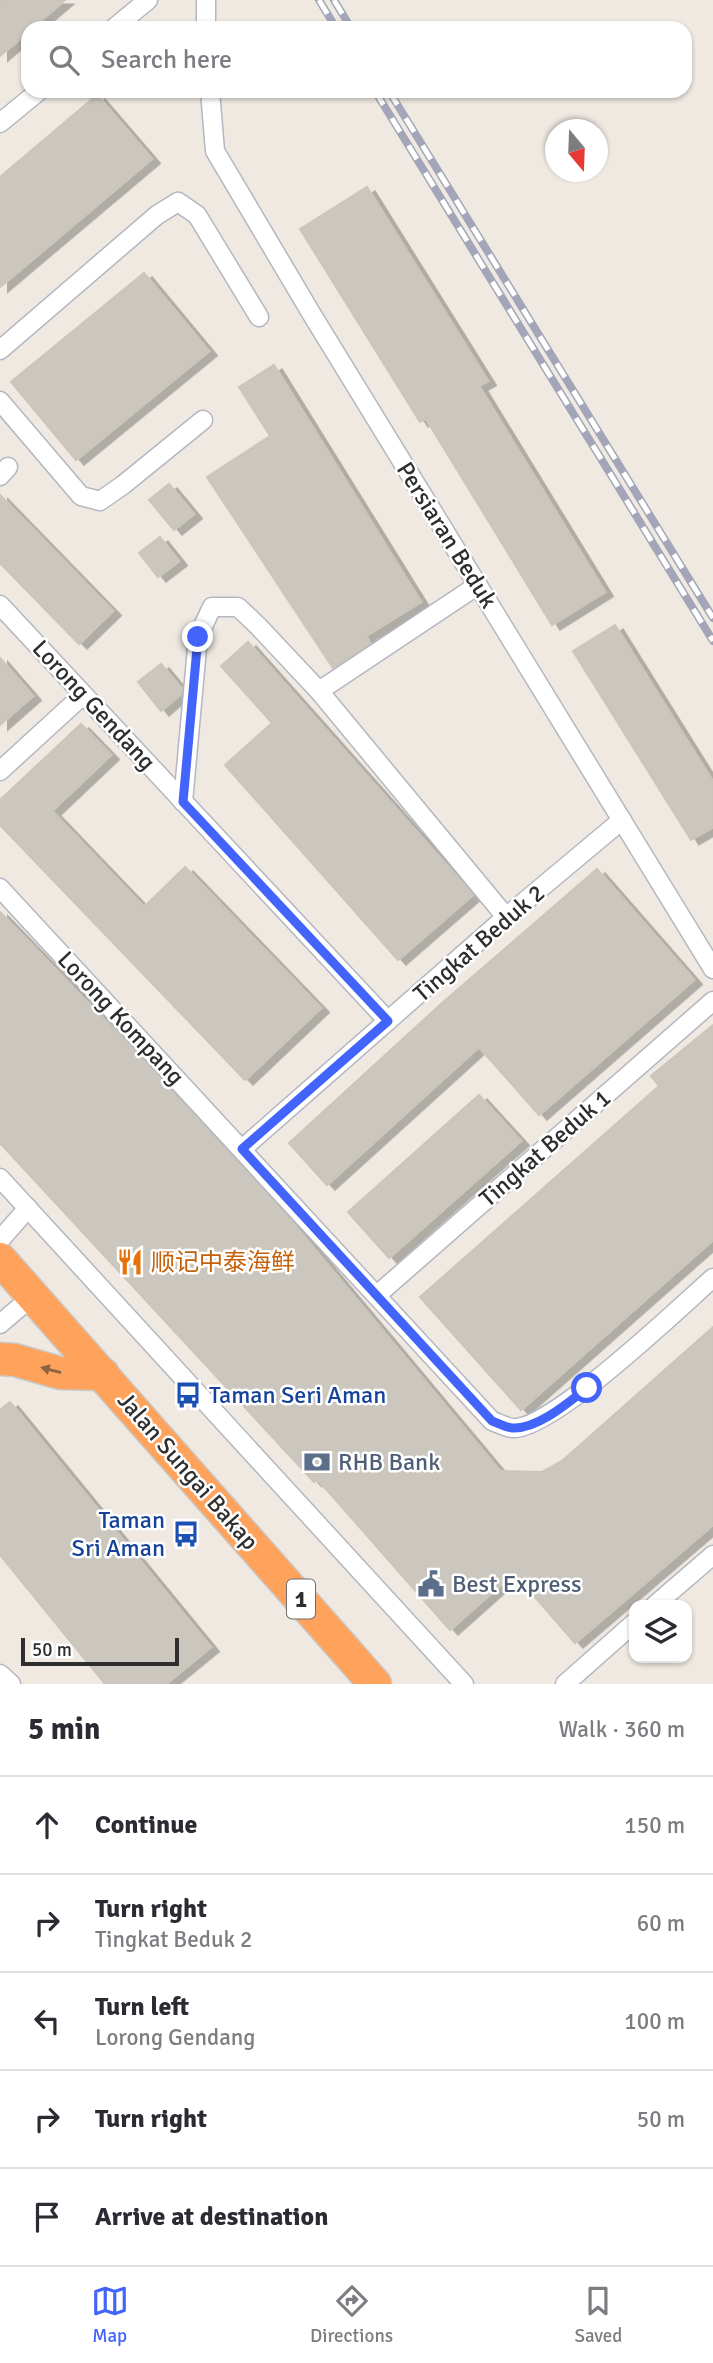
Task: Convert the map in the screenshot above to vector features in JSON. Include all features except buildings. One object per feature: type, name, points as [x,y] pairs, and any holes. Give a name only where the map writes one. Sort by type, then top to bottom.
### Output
[{"type":"highway","name":"Jalan Sungai Bakap","points":[[0,1259],[375,1684]]},
{"type":"highway","points":[[0,1359],[15,1360],[61,1373],[103,1374]]},
{"type":"street","points":[[122,21],[148,0]]},
{"type":"street","points":[[206,0],[206,21]]},
{"type":"street","points":[[0,123],[30,98]]},
{"type":"street","name":"Persiaran Beduk","points":[[211,98],[215,151],[713,969]]},
{"type":"street","points":[[0,350],[157,215],[178,202],[197,215],[259,317]]},
{"type":"street","points":[[0,401],[81,496],[100,501],[203,420]]},
{"type":"street","points":[[319,691],[478,585]]},
{"type":"street","name":"Lorong Gendang","points":[[0,605],[388,1021]]},
{"type":"street","points":[[183,802],[198,637],[212,607],[238,607],[319,691],[506,917]]},
{"type":"street","points":[[0,771],[83,695]]},
{"type":"street","name":"Tingkat Beduk 2","points":[[242,1149],[506,917],[622,820]]},
{"type":"street","name":"Lorong Kompang","points":[[0,888],[492,1421],[513,1428],[534,1423],[558,1410],[713,1278]]},
{"type":"street","name":"Tingkat Beduk 1","points":[[377,1295],[713,1001]]},
{"type":"street","points":[[0,1178],[464,1684]]},
{"type":"street","points":[[0,1240],[27,1208]]},
{"type":"street","points":[[0,1324],[34,1295]]},
{"type":"street","points":[[661,1600],[713,1555]]},
{"type":"street","points":[[565,1684],[629,1627]]},
{"type":"street","points":[[0,1674],[11,1684]]},
{"type":"railway","points":[[319,0],[332,21]]},
{"type":"railway","points":[[334,0],[347,21]]},
{"type":"railway","points":[[379,98],[713,641]]},
{"type":"railway","points":[[393,98],[713,618]]},
{"type":"place","name":"顺记中泰海鲜","points":[[130,1262]]},
{"type":"place","name":"Taman Seri Aman","points":[[188,1395]]},
{"type":"place","name":"RHB Bank","points":[[317,1462]]},
{"type":"place","name":"Taman Sri Aman","points":[[186,1534]]},
{"type":"place","name":"Best Express","points":[[431,1584]]},
{"type":"route","points":[[198,637],[183,802],[388,1021],[242,1149],[492,1421],[513,1428],[534,1423],[558,1410],[587,1388]]}]
